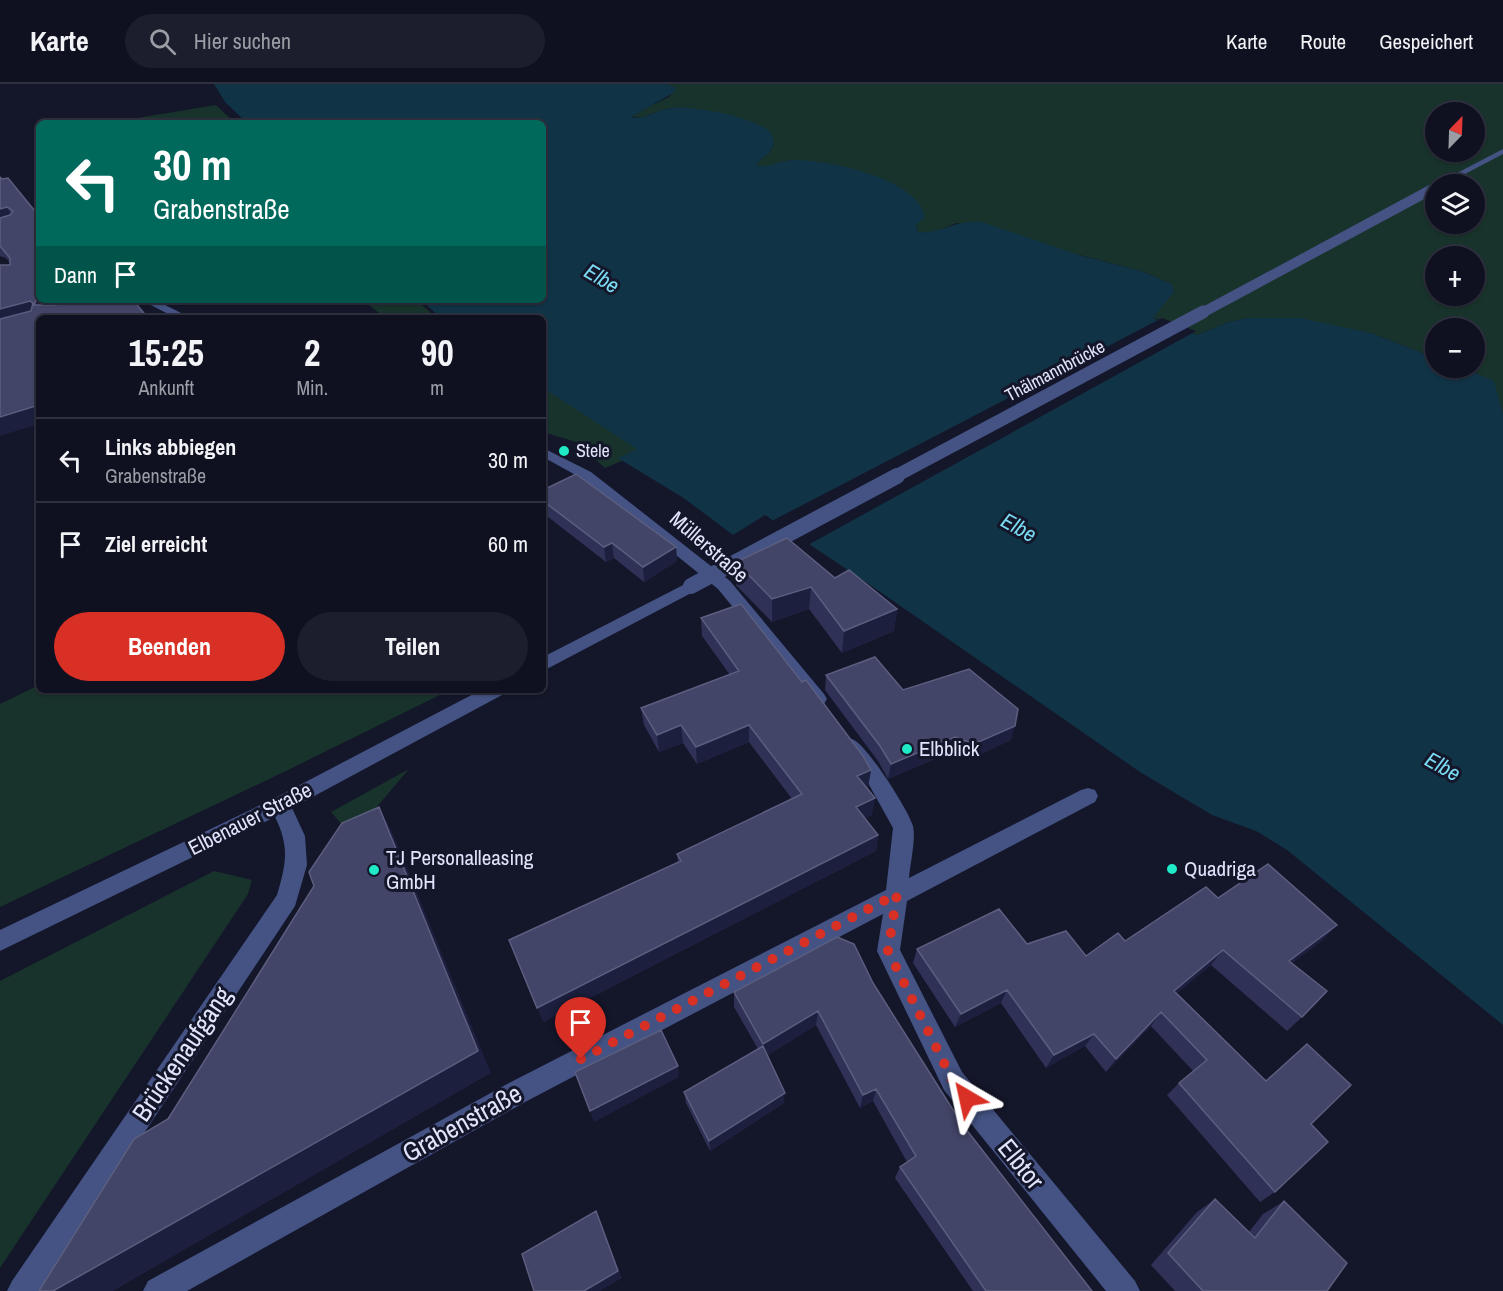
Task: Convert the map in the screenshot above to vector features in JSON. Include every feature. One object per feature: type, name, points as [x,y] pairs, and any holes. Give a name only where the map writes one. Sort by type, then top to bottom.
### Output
[{"type":"street","points":[[1459,174],[1503,151]]},
{"type":"street","name":"Thälmannbrücke","points":[[546,663],[1425,193]]},
{"type":"street","points":[[152,303],[178,315]]},
{"type":"street","name":"Müllerstraße","points":[[546,454],[586,475],[724,585],[813,691],[828,714]]},
{"type":"street","name":"Elbenauer Straße","points":[[0,941],[280,805],[490,693]]},
{"type":"street","points":[[844,735],[869,767],[903,827],[897,894]]},
{"type":"street","points":[[897,894],[1088,796]]},
{"type":"street","name":"Brückenaufgang","points":[[22,1291],[287,899],[296,865],[295,836],[280,805]]},
{"type":"street","name":"Grabenstraße","points":[[158,1291],[518,1092],[897,894]]},
{"type":"street","name":"Elbtor","points":[[897,894],[888,951],[953,1081],[1125,1291]]},
{"type":"green space","points":[[666,84],[1503,84],[1503,414],[1480,378],[1485,378],[1485,318],[1425,318],[1425,354],[1371,333],[1270,319],[1247,318],[1229,322],[1197,335],[1152,317],[1172,284],[1141,271],[957,223],[932,233],[918,232],[916,225],[791,160],[767,167],[758,166],[757,163],[769,153],[774,144],[668,108],[641,118],[630,116],[669,97],[676,88]]},
{"type":"green space","points":[[216,105],[232,120],[125,120]]},
{"type":"green space","points":[[367,303],[420,303],[434,315],[375,315],[379,313]]},
{"type":"green space","points":[[546,387],[648,450],[605,468],[576,442],[546,433]]},
{"type":"green space","points":[[36,686],[36,693],[444,693],[0,907],[0,704]]},
{"type":"green space","points":[[409,769],[352,836],[331,812]]},
{"type":"green space","points":[[214,871],[252,880],[248,894],[0,1268],[0,981]]},
{"type":"water","name":"Elbe","points":[[214,84],[666,84],[676,88],[675,92],[631,117],[641,117],[666,109],[693,108],[750,121],[769,131],[774,144],[769,153],[757,163],[758,166],[790,160],[809,161],[828,163],[870,174],[906,192],[919,203],[925,217],[916,225],[918,232],[982,222],[1079,255],[1141,271],[1172,284],[1174,292],[1153,318],[1197,335],[1229,322],[1247,318],[1300,318],[1371,333],[1425,354],[1425,378],[1485,377],[1494,381],[1503,414],[1503,1025],[1287,850],[1256,831],[1212,815],[1140,772],[765,515],[733,535],[685,499],[618,458],[637,449],[546,390],[546,315],[438,315],[424,303],[546,303],[546,120],[244,120],[225,102]]},
{"type":"pier","points":[[1162,318],[1196,331],[806,546],[770,522]]},
{"type":"building","points":[[0,177],[8,178],[36,212],[36,301],[34,305],[136,303],[146,315],[36,315],[36,406],[0,417],[0,319],[31,311],[33,303],[30,301],[0,309],[0,265],[10,265],[10,258],[0,246],[0,218],[10,215],[13,211],[7,207],[0,209]]},
{"type":"building","points":[[576,474],[676,547],[643,567],[612,543],[604,547],[546,503],[546,489]]},
{"type":"building","points":[[787,538],[835,578],[849,570],[897,609],[844,631],[811,587],[772,599],[736,562]]},
{"type":"building","points":[[741,604],[802,682],[806,680],[863,756],[871,770],[857,776],[875,798],[856,807],[878,835],[537,1008],[509,940],[681,861],[677,854],[802,794],[749,725],[696,747],[681,725],[657,735],[641,708],[739,671],[701,618]]},
{"type":"building","points":[[875,657],[903,690],[969,669],[1018,709],[1015,726],[974,744],[955,737],[891,764],[826,675]]},
{"type":"building","points":[[379,807],[478,1051],[53,1291],[39,1291],[134,1139],[168,1119],[314,886],[309,872],[342,823]]},
{"type":"building","points":[[1268,864],[1337,925],[1289,961],[1327,991],[1302,1017],[1223,950],[1174,991],[1266,1081],[1307,1044],[1351,1085],[1311,1124],[1328,1142],[1275,1192],[1179,1083],[1207,1060],[1161,1012],[1116,1059],[1094,1034],[1054,1055],[1007,990],[961,1014],[917,949],[999,909],[1027,944],[1066,931],[1086,956],[1118,933],[1125,941],[1206,887],[1218,898]]},
{"type":"building","points":[[837,937],[854,944],[873,983],[962,1124],[1092,1291],[986,1291],[900,1167],[916,1156],[876,1089],[863,1095],[818,1011],[763,1044],[734,992]]},
{"type":"building","points":[[661,1030],[678,1066],[590,1111],[575,1072]]},
{"type":"building","points":[[763,1046],[785,1093],[709,1141],[684,1092]]},
{"type":"building","points":[[1215,1199],[1255,1238],[1284,1201],[1347,1263],[1327,1291],[1203,1291],[1168,1253]]},
{"type":"building","points":[[596,1211],[618,1271],[584,1291],[534,1291],[522,1254]]},
{"type":"place","name":"Stele","points":[[564,451]]},
{"type":"place","name":"Elbblick","points":[[907,749]]},
{"type":"place","name":"Quadriga","points":[[1172,869]]},
{"type":"place","name":"TJ Personalleasing GmbH","points":[[374,870]]},
{"type":"route","points":[[581,1059],[897,894],[888,951],[953,1081],[967,1098]]}]
